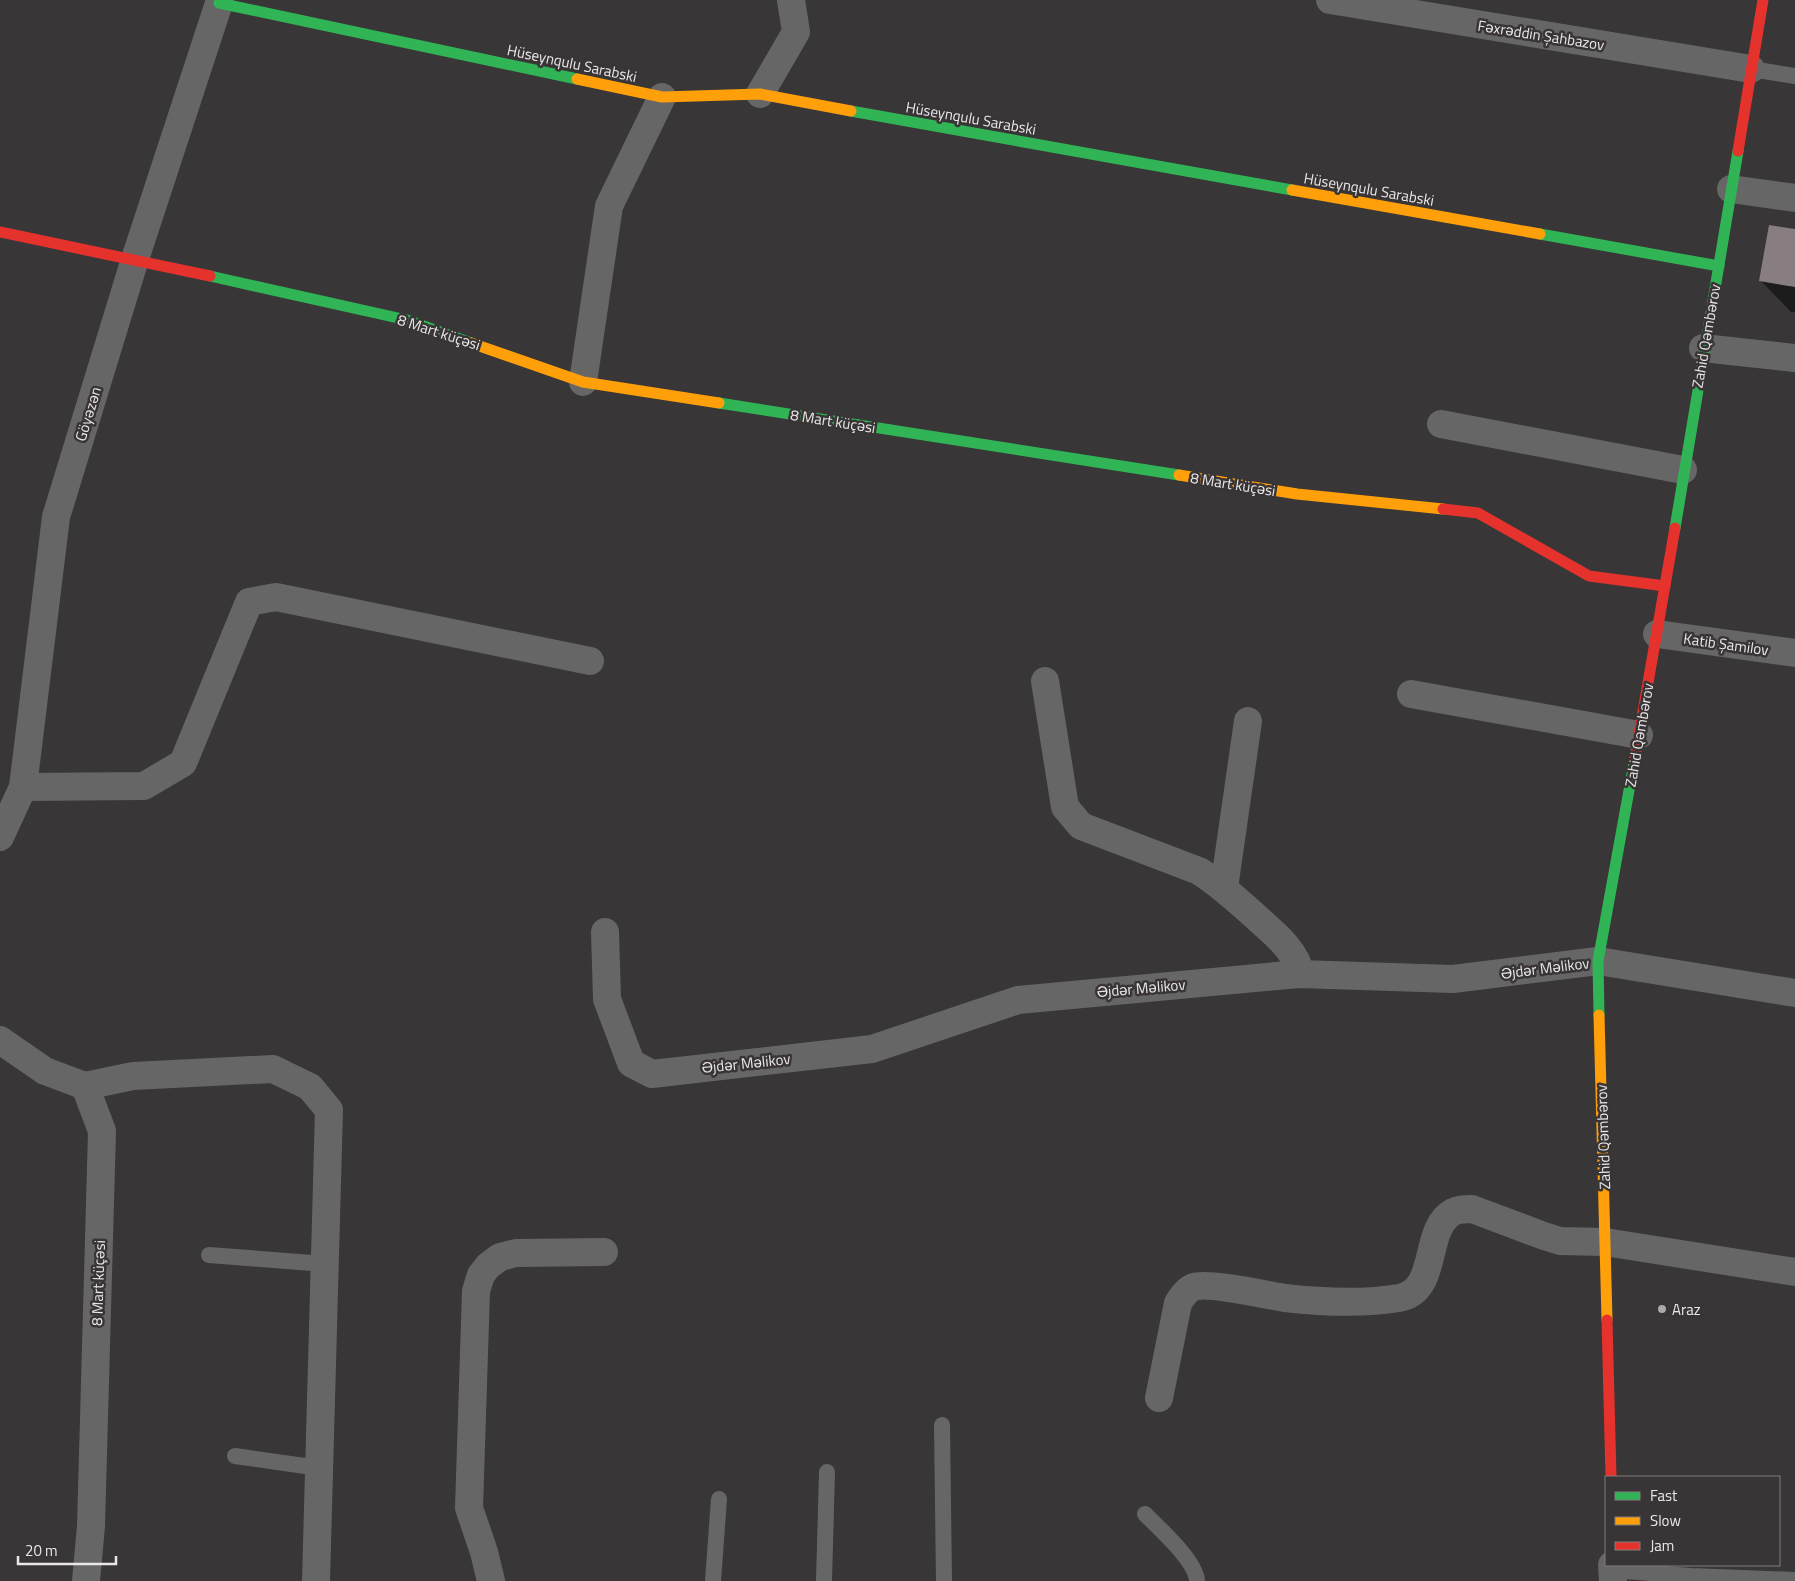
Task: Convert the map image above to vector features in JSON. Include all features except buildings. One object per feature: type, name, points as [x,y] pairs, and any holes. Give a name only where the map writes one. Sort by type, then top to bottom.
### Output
[{"type":"street","points":[[760,94],[796,32],[790,0]]},
{"type":"street","name":"Fəxrəddin Şahbazov","points":[[1330,0],[1751,69]]},
{"type":"street","name":"Zahid Qəmbərov","points":[[1611,1476],[1598,961],[1657,634],[1763,0]]},
{"type":"street","name":"Hüseynqulu Sarabski","points":[[220,2],[662,97],[760,94],[962,132],[1719,266]]},
{"type":"street","name":"Göyəzən","points":[[0,837],[23,787],[56,517],[135,259],[220,2]]},
{"type":"street","points":[[583,382],[609,206],[662,97]]},
{"type":"street","points":[[1731,189],[1795,198]]},
{"type":"street","name":"8 Mart küçəsi","points":[[0,232],[135,259],[407,320],[583,382],[1297,494],[1478,514],[1589,576],[1665,586]]},
{"type":"street","points":[[1704,348],[1795,358]]},
{"type":"street","points":[[1441,424],[1684,470]]},
{"type":"street","points":[[23,787],[144,786],[183,763],[249,602],[276,597],[590,661]]},
{"type":"street","name":"Katib Şamilov","points":[[1657,634],[1795,653]]},
{"type":"street","points":[[1045,681],[1065,807],[1081,826],[1198,872],[1224,888],[1273,932],[1288,949],[1296,961],[1299,974]]},
{"type":"street","points":[[1411,694],[1639,735]]},
{"type":"street","points":[[1224,888],[1248,721]]},
{"type":"street","name":"Əjdər Məlikov","points":[[605,932],[607,999],[631,1063],[652,1074],[872,1049],[1018,1000],[1299,974],[1453,979],[1598,961],[1795,993]]},
{"type":"street","points":[[0,1040],[45,1071],[86,1086],[133,1076],[273,1069],[310,1087],[329,1110],[316,1581]]},
{"type":"street","name":"8 Mart küçəsi","points":[[86,1086],[102,1131],[91,1516],[86,1581]]},
{"type":"street","points":[[1159,1398],[1178,1303],[1186,1292],[1194,1287],[1210,1286],[1286,1298],[1342,1302],[1400,1298],[1413,1292],[1422,1283],[1440,1225],[1453,1212],[1462,1209],[1472,1209],[1560,1241],[1606,1242],[1795,1272]]},
{"type":"street","points":[[491,1581],[484,1552],[469,1508],[476,1291],[481,1275],[488,1266],[500,1257],[516,1254],[604,1252]]},
{"type":"lane","points":[[1751,69],[1795,76]]},
{"type":"lane","points":[[209,1254],[325,1264]]},
{"type":"lane","points":[[942,1425],[944,1581]]},
{"type":"lane","points":[[235,1456],[319,1468]]},
{"type":"lane","points":[[824,1581],[827,1472]]},
{"type":"lane","points":[[713,1581],[719,1499]]},
{"type":"lane","points":[[1144,1514],[1182,1551],[1197,1575],[1197,1581]]},
{"type":"lane","points":[[1612,1572],[1795,1580]]},
{"type":"traffic: fast","points":[[219,3],[577,79]]},
{"type":"traffic: fast","points":[[851,111],[1292,190]]},
{"type":"traffic: fast","points":[[1675,528],[1738,151]]},
{"type":"traffic: fast","points":[[1540,234],[1719,266]]},
{"type":"traffic: fast","points":[[210,276],[407,320],[471,343]]},
{"type":"traffic: fast","points":[[719,403],[1179,475]]},
{"type":"traffic: fast","points":[[1599,1015],[1598,961],[1634,763]]},
{"type":"traffic: slow","points":[[577,79],[662,97],[760,94],[851,111]]},
{"type":"traffic: slow","points":[[1292,190],[1540,234]]},
{"type":"traffic: slow","points":[[471,343],[583,382],[719,403]]},
{"type":"traffic: slow","points":[[1179,475],[1297,494],[1443,509]]},
{"type":"traffic: slow","points":[[1599,1015],[1607,1320]]},
{"type":"traffic: jam","points":[[1738,151],[1763,0]]},
{"type":"traffic: jam","points":[[0,232],[210,276]]},
{"type":"traffic: jam","points":[[1443,509],[1478,513],[1589,576],[1665,586]]},
{"type":"traffic: jam","points":[[1634,763],[1675,528]]},
{"type":"traffic: jam","points":[[1607,1320],[1611,1476]]},
{"type":"place","name":"Araz","points":[[1662,1309]]}]
